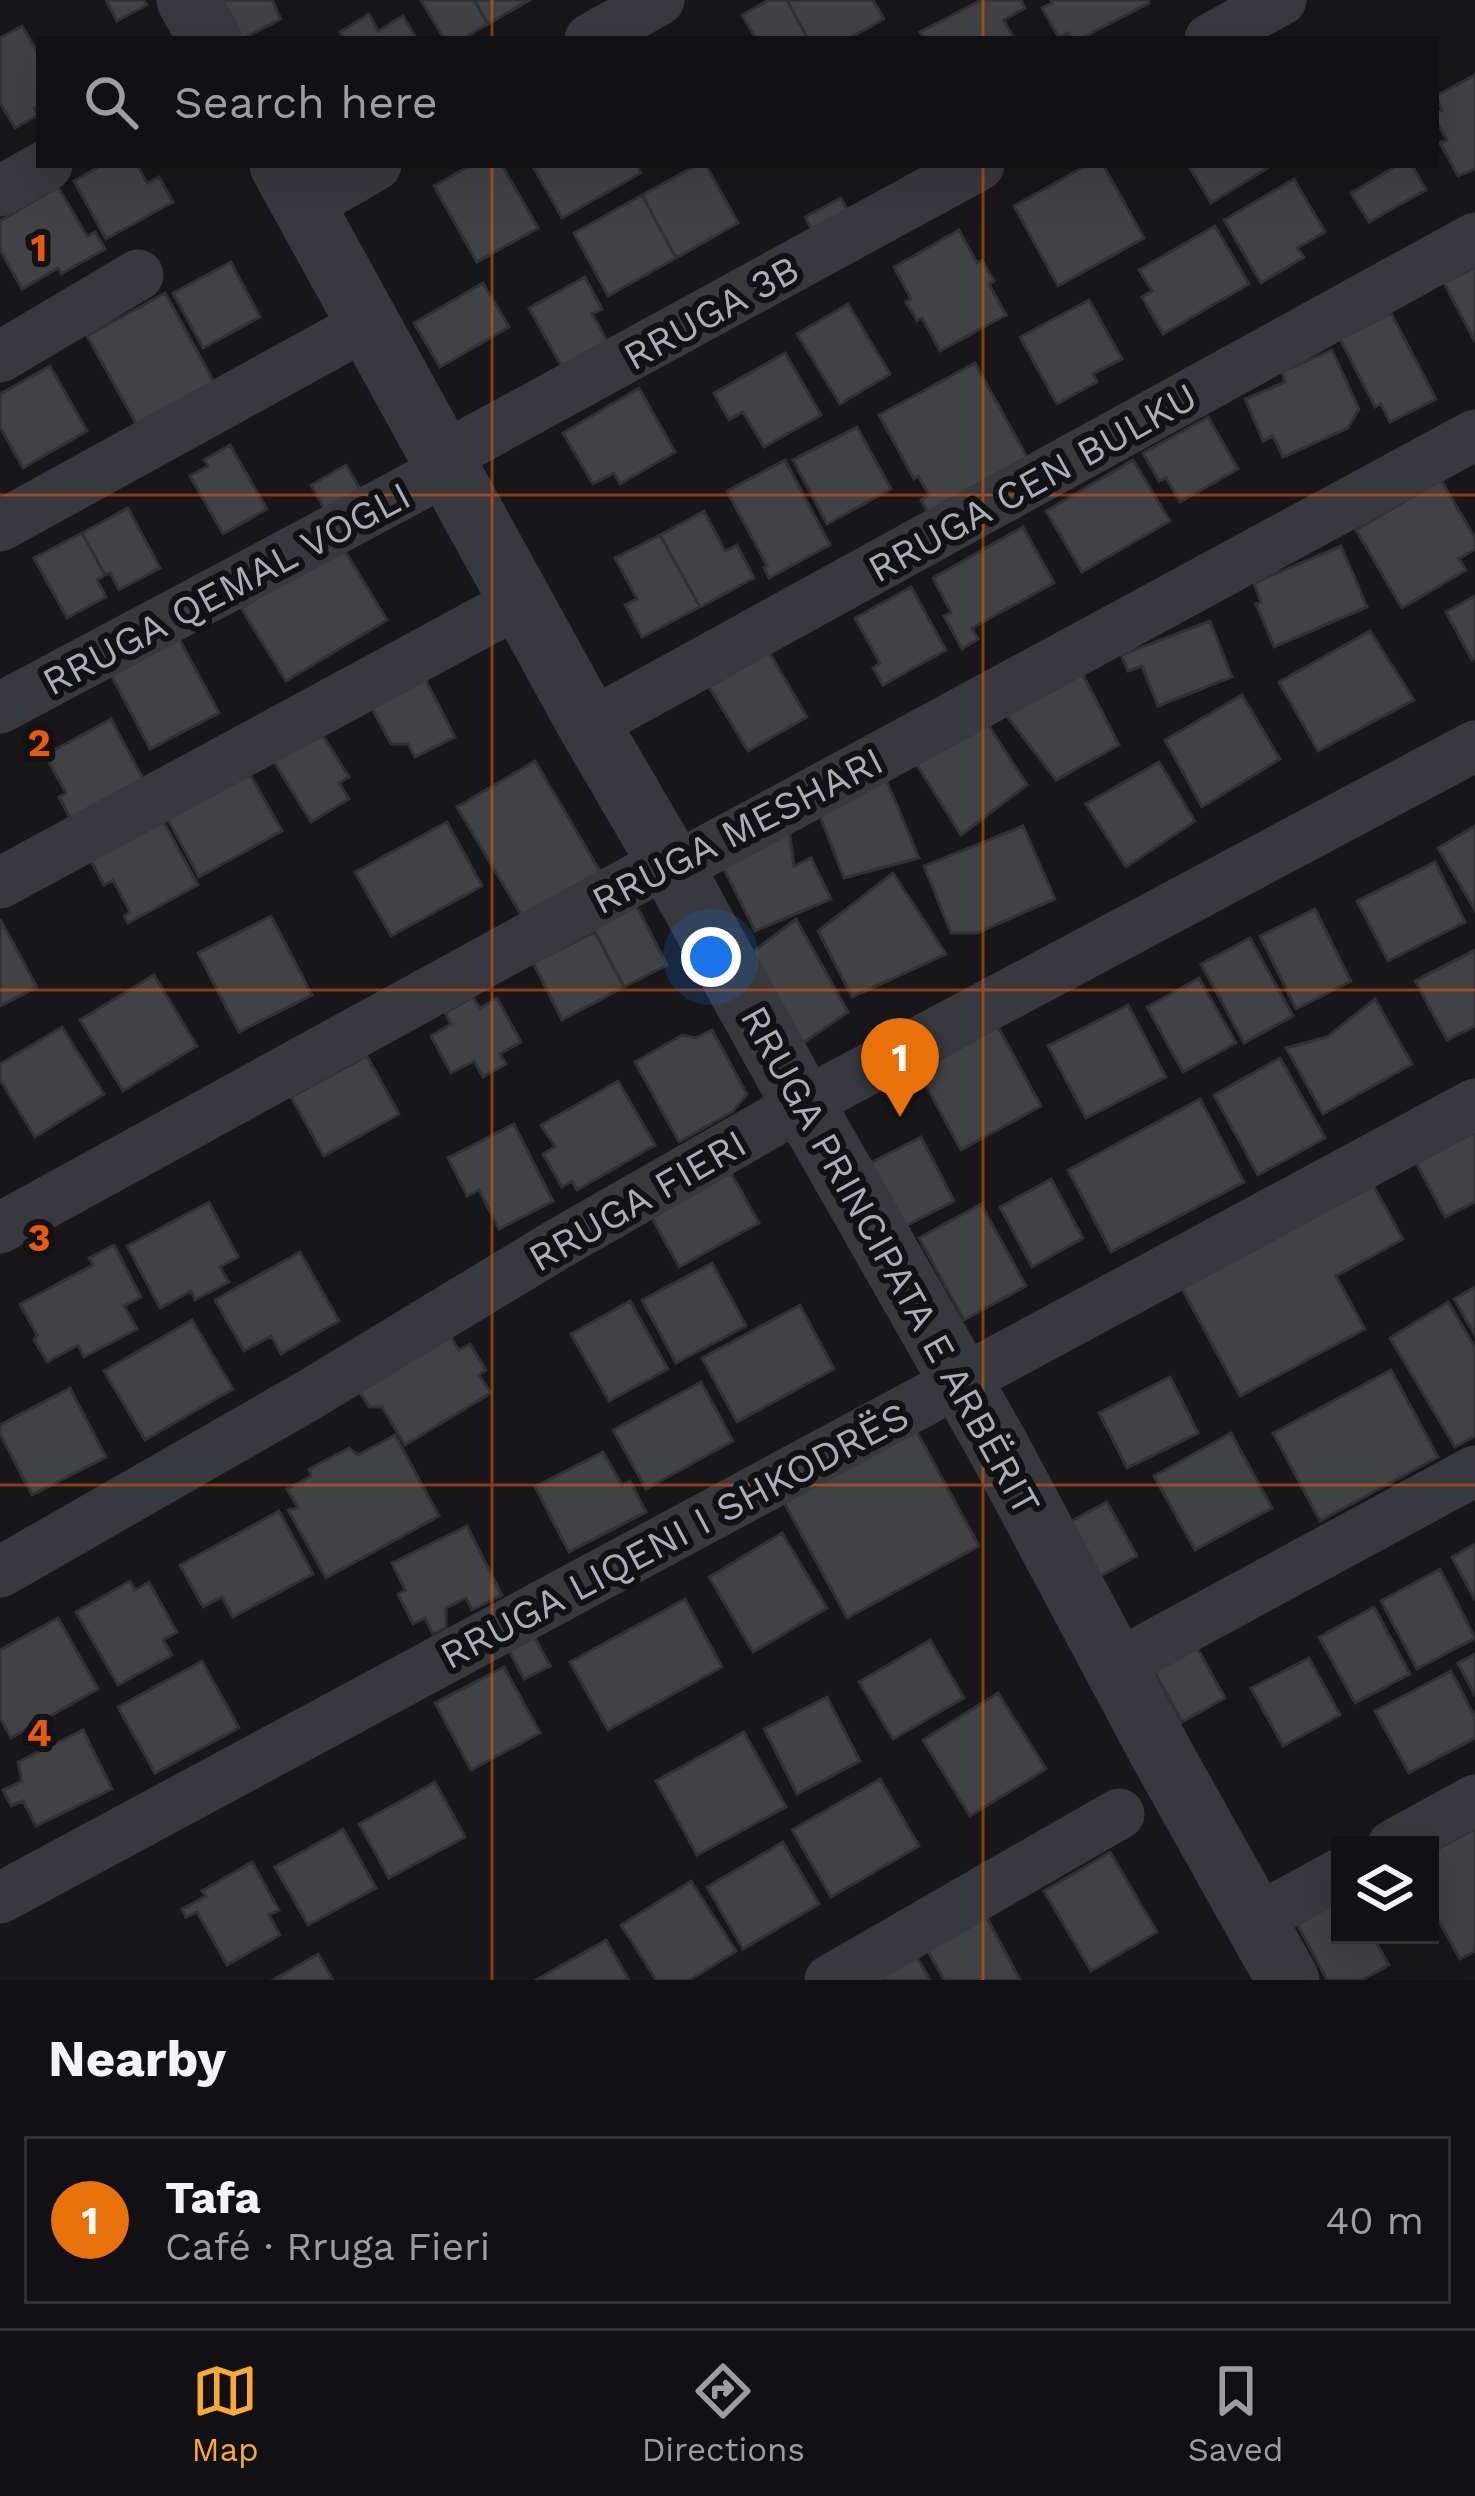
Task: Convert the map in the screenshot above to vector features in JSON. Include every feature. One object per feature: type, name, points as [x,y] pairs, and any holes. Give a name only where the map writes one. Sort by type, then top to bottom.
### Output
[{"type":"street","points":[[188,0],[208,36]]},
{"type":"street","points":[[595,36],[659,0]]},
{"type":"street","points":[[1215,36],[1281,0]]},
{"type":"street","points":[[0,191],[42,168]]},
{"type":"street","points":[[293,186],[364,168]]},
{"type":"street","name":"RRUGA 3B","points":[[442,458],[974,168]]},
{"type":"street","name":"RRUGA PRINCIPATA E ARBËRIT","points":[[293,186],[589,725],[961,1380],[1288,1980]]},
{"type":"street","name":"RRUGA CEN BULKU","points":[[589,725],[1475,238]]},
{"type":"street","points":[[0,357],[138,275]]},
{"type":"street","points":[[0,526],[367,324]]},
{"type":"street","name":"RRUGA MESHARI","points":[[0,1228],[649,872],[673,869],[1475,434]]},
{"type":"street","name":"RRUGA QEMAL VOGLI","points":[[0,708],[426,482],[442,458]]},
{"type":"street","points":[[0,884],[520,601]]},
{"type":"street","name":"RRUGA FIERI","points":[[0,1572],[802,1104],[1475,746]]},
{"type":"street","name":"RRUGA LIQENI I SHKODRËS","points":[[0,1898],[1475,1104]]},
{"type":"street","points":[[1115,1666],[1475,1471]]},
{"type":"street","points":[[1409,1836],[1475,1800]]},
{"type":"street","points":[[830,1980],[1119,1814]]},
{"type":"street","points":[[1255,1920],[1331,1879]]},
{"type":"building","points":[[106,0],[144,0],[147,5],[117,21]]},
{"type":"building","points":[[213,0],[272,0],[281,19],[248,36],[231,36]]},
{"type":"building","points":[[421,0],[474,0],[488,24],[467,36],[442,36]]},
{"type":"building","points":[[474,0],[530,0],[488,24]]},
{"type":"building","points":[[769,0],[787,0],[806,36],[754,36],[742,15]]},
{"type":"building","points":[[787,0],[873,0],[884,19],[853,36],[806,36]]},
{"type":"building","points":[[981,0],[1021,0],[1025,8],[1004,20],[1012,36],[922,36],[920,32]]},
{"type":"building","points":[[1052,3],[1149,3],[1086,36],[1058,36],[1042,8]]},
{"type":"building","points":[[369,14],[378,31],[403,16],[415,36],[342,36],[340,32]]},
{"type":"building","points":[[22,26],[36,50],[36,116],[15,128],[0,103],[0,38]]},
{"type":"building","points":[[1475,75],[1475,169],[1458,176],[1440,143],[1447,140],[1439,125],[1439,94]]},
{"type":"building","points":[[97,168],[139,168],[147,183],[159,177],[173,202],[106,239],[74,181]]},
{"type":"building","points":[[466,168],[504,168],[538,228],[477,262],[434,186]]},
{"type":"building","points":[[534,168],[638,168],[641,173],[562,218]]},
{"type":"building","points":[[692,168],[708,168],[738,223],[676,258],[642,195]]},
{"type":"building","points":[[1082,168],[1105,168],[1144,238],[1058,286],[1014,206]]},
{"type":"building","points":[[1190,168],[1268,168],[1211,203]]},
{"type":"building","points":[[1393,168],[1414,168],[1426,190],[1369,222],[1351,193]]},
{"type":"building","points":[[1294,179],[1325,232],[1297,248],[1304,257],[1261,283],[1224,220]]},
{"type":"building","points":[[58,187],[87,236],[95,232],[105,249],[22,289],[0,250],[0,221]]},
{"type":"building","points":[[642,195],[676,258],[608,296],[574,233]]},
{"type":"building","points":[[841,198],[852,219],[816,238],[805,217]]},
{"type":"building","points":[[1215,226],[1249,284],[1163,334],[1142,297],[1152,291],[1139,270]]},
{"type":"building","points":[[959,230],[977,263],[982,260],[994,281],[989,284],[1006,315],[940,351],[922,318],[917,321],[906,302],[911,299],[894,267]]},
{"type":"building","points":[[231,262],[260,317],[203,348],[173,293]]},
{"type":"building","points":[[1475,267],[1475,342],[1444,283]]},
{"type":"building","points":[[585,277],[602,309],[592,314],[609,344],[563,369],[529,308]]},
{"type":"building","points":[[483,283],[509,327],[440,367],[414,323]]},
{"type":"building","points":[[165,293],[214,382],[137,425],[87,336]]},
{"type":"building","points":[[1089,300],[1122,359],[1093,374],[1097,382],[1057,404],[1020,337]]},
{"type":"building","points":[[848,304],[890,374],[840,404],[797,334]]},
{"type":"building","points":[[1391,313],[1436,399],[1390,422],[1381,404],[1375,407],[1340,339]]},
{"type":"building","points":[[1332,350],[1359,409],[1348,428],[1283,457],[1273,436],[1263,441],[1245,399],[1285,382],[1282,372]]},
{"type":"building","points":[[785,353],[821,415],[764,447],[743,412],[729,420],[714,393]]},
{"type":"building","points":[[975,363],[1028,459],[928,513],[921,500],[929,495],[918,476],[914,479],[879,415]]},
{"type":"building","points":[[50,366],[87,431],[23,468],[0,427],[0,394]]},
{"type":"building","points":[[639,388],[675,452],[620,484],[614,473],[593,484],[563,433]]},
{"type":"building","points":[[1208,417],[1238,469],[1180,502],[1166,478],[1159,481],[1143,453]]},
{"type":"building","points":[[857,427],[891,489],[827,524],[793,460]]},
{"type":"building","points":[[230,445],[267,509],[223,534],[190,476],[208,466],[204,460]]},
{"type":"building","points":[[785,460],[830,545],[769,578],[727,491]]},
{"type":"building","points":[[1133,460],[1170,521],[1082,572],[1046,511]]},
{"type":"building","points":[[346,465],[360,489],[325,510],[311,485]]},
{"type":"building","points":[[1441,480],[1475,538],[1475,549],[1459,559],[1466,570],[1402,608],[1356,530]]},
{"type":"building","points":[[128,508],[160,568],[119,590],[82,533]]},
{"type":"building","points":[[704,511],[725,551],[737,545],[754,578],[700,607],[660,535]]},
{"type":"building","points":[[1023,527],[1054,583],[972,628],[978,639],[962,649],[944,616],[951,612],[933,578]]},
{"type":"building","points":[[82,533],[105,575],[97,580],[106,597],[67,618],[34,558]]},
{"type":"building","points":[[660,535],[700,607],[642,637],[625,605],[637,599],[615,558]]},
{"type":"building","points":[[1341,546],[1367,607],[1274,647],[1256,604],[1261,602],[1254,583]]},
{"type":"building","points":[[343,548],[387,620],[286,681],[241,608]]},
{"type":"building","points":[[911,587],[946,650],[883,685],[873,668],[880,663],[855,618]]},
{"type":"building","points":[[1475,596],[1475,658],[1472,660],[1446,612]]},
{"type":"building","points":[[1210,621],[1232,677],[1158,706],[1142,666],[1128,671],[1121,655]]},
{"type":"building","points":[[1370,631],[1414,700],[1318,751],[1279,682]]},
{"type":"building","points":[[176,633],[219,713],[150,749],[108,669]]},
{"type":"building","points":[[769,652],[807,717],[748,751],[709,687]]},
{"type":"building","points":[[1082,673],[1119,745],[1056,780],[1006,715]]},
{"type":"building","points":[[423,675],[455,737],[415,757],[408,744],[391,744],[369,703]]},
{"type":"building","points":[[1242,695],[1280,759],[1202,807],[1165,740]]},
{"type":"building","points":[[111,719],[147,786],[70,818],[59,797],[66,793],[45,755]]},
{"type":"building","points":[[986,721],[1027,785],[961,835],[915,762]]},
{"type":"building","points":[[320,731],[349,777],[339,783],[349,799],[311,822],[273,760]]},
{"type":"building","points":[[535,761],[601,873],[523,918],[457,807]]},
{"type":"building","points":[[1159,762],[1195,821],[1126,867],[1086,804]]},
{"type":"building","points":[[880,765],[919,858],[844,878],[812,796]]},
{"type":"building","points":[[247,769],[282,831],[199,877],[165,814]]},
{"type":"building","points":[[787,813],[794,866],[811,858],[831,899],[755,931],[716,853]]},
{"type":"building","points":[[161,817],[198,885],[128,923],[124,916],[130,912],[113,880],[104,885],[88,856]]},
{"type":"building","points":[[447,822],[482,886],[391,936],[355,872]]},
{"type":"building","points":[[1023,826],[1055,899],[977,933],[951,933],[924,866]]},
{"type":"building","points":[[1475,826],[1475,910],[1438,848]]},
{"type":"building","points":[[1435,862],[1465,922],[1388,961],[1357,901]]},
{"type":"building","points":[[893,873],[946,954],[852,997],[818,931]]},
{"type":"building","points":[[633,899],[667,965],[624,987],[589,922]]},
{"type":"building","points":[[1315,909],[1351,981],[1296,1009],[1260,936]]},
{"type":"building","points":[[271,916],[312,995],[239,1032],[198,953]]},
{"type":"building","points":[[0,919],[37,987],[0,1006]]},
{"type":"building","points":[[796,919],[848,1012],[790,1052],[742,960]]},
{"type":"building","points":[[595,932],[624,987],[562,1020],[533,963]]},
{"type":"building","points":[[1250,938],[1293,1016],[1244,1043],[1201,964]]},
{"type":"building","points":[[1475,950],[1475,1026],[1447,1040],[1415,981]]},
{"type":"building","points":[[154,975],[197,1046],[123,1091],[80,1020]]},
{"type":"building","points":[[1199,978],[1236,1043],[1183,1072],[1147,1007]]},
{"type":"building","points":[[473,997],[480,1008],[497,998],[521,1042],[500,1054],[506,1064],[483,1077],[474,1061],[451,1073],[431,1036],[451,1024],[445,1013]]},
{"type":"building","points":[[1375,999],[1412,1064],[1323,1114],[1286,1048],[1327,1037]]},
{"type":"building","points":[[1128,1005],[1166,1077],[1086,1118],[1048,1046]]},
{"type":"building","points":[[62,1027],[104,1094],[35,1137],[0,1080],[0,1064]]},
{"type":"building","points":[[998,1027],[1041,1106],[961,1150],[918,1071]]},
{"type":"building","points":[[712,1030],[747,1094],[732,1112],[679,1142],[635,1062],[682,1035],[696,1038]]},
{"type":"building","points":[[367,1056],[399,1114],[324,1156],[291,1097]]},
{"type":"building","points":[[1280,1058],[1325,1138],[1258,1175],[1214,1095]]},
{"type":"building","points":[[618,1081],[655,1145],[577,1190],[572,1181],[562,1187],[543,1154],[555,1147],[541,1125]]},
{"type":"building","points":[[1200,1099],[1244,1182],[1111,1252],[1068,1170]]},
{"type":"building","points":[[514,1124],[553,1201],[499,1229],[479,1190],[467,1196],[448,1158]]},
{"type":"building","points":[[1475,1132],[1475,1202],[1445,1217],[1416,1163]]},
{"type":"building","points":[[921,1137],[954,1201],[892,1233],[859,1169]]},
{"type":"building","points":[[727,1166],[759,1223],[679,1267],[647,1209]]},
{"type":"building","points":[[1369,1178],[1403,1239],[1336,1276],[1365,1329],[1240,1396],[1178,1281]]},
{"type":"building","points":[[1051,1179],[1083,1238],[1032,1267],[1000,1207]]},
{"type":"building","points":[[209,1202],[238,1257],[220,1267],[229,1282],[195,1300],[191,1291],[160,1308],[127,1246]]},
{"type":"building","points":[[981,1204],[1026,1286],[964,1320],[919,1238]]},
{"type":"building","points":[[114,1245],[141,1297],[124,1306],[137,1329],[84,1357],[78,1345],[47,1362],[20,1304],[93,1265],[89,1258]]},
{"type":"building","points":[[300,1252],[339,1321],[281,1354],[271,1336],[244,1351],[215,1300]]},
{"type":"building","points":[[712,1263],[746,1326],[676,1363],[642,1300]]},
{"type":"building","points":[[1475,1287],[1475,1335],[1454,1299]]},
{"type":"building","points":[[630,1301],[668,1369],[609,1401],[571,1334]]},
{"type":"building","points":[[1448,1302],[1475,1347],[1475,1436],[1455,1447],[1390,1338]]},
{"type":"building","points":[[800,1305],[834,1369],[737,1422],[702,1358]]},
{"type":"building","points":[[192,1320],[233,1389],[145,1440],[104,1371]]},
{"type":"building","points":[[444,1326],[459,1350],[470,1344],[486,1370],[479,1375],[491,1393],[405,1445],[382,1407],[369,1407],[353,1381]]},
{"type":"building","points":[[1391,1370],[1438,1457],[1320,1521],[1273,1433]]},
{"type":"building","points":[[1170,1377],[1198,1433],[1127,1468],[1099,1413]]},
{"type":"building","points":[[701,1382],[733,1441],[646,1489],[613,1430]]},
{"type":"building","points":[[70,1388],[106,1457],[32,1495],[0,1434],[0,1425]]},
{"type":"building","points":[[912,1423],[979,1546],[847,1618],[780,1495]]},
{"type":"building","points":[[1231,1433],[1272,1508],[1195,1550],[1154,1476]]},
{"type":"building","points":[[395,1435],[439,1516],[326,1578],[288,1510],[298,1508],[287,1489],[311,1476],[309,1469],[349,1448],[358,1455]]},
{"type":"building","points":[[603,1452],[622,1485],[630,1481],[646,1512],[569,1552],[535,1487]]},
{"type":"building","points":[[1107,1502],[1137,1556],[1097,1578],[1066,1524]]},
{"type":"building","points":[[279,1511],[313,1574],[233,1617],[222,1597],[203,1607],[180,1565]]},
{"type":"building","points":[[467,1526],[502,1595],[472,1610],[466,1598],[446,1608],[446,1627],[433,1634],[425,1618],[413,1624],[398,1594],[405,1590],[392,1563]]},
{"type":"building","points":[[782,1533],[827,1608],[753,1652],[709,1577]]},
{"type":"building","points":[[1475,1544],[1475,1600],[1452,1557]]},
{"type":"building","points":[[1440,1569],[1475,1638],[1417,1669],[1381,1601]]},
{"type":"building","points":[[130,1581],[135,1590],[149,1582],[177,1632],[163,1640],[172,1655],[118,1685],[76,1612]]},
{"type":"building","points":[[685,1599],[722,1667],[608,1730],[570,1662]]},
{"type":"building","points":[[1374,1607],[1410,1674],[1355,1703],[1319,1637]]},
{"type":"building","points":[[58,1618],[98,1689],[11,1738],[0,1718],[0,1650]]},
{"type":"building","points":[[530,1628],[550,1666],[524,1679],[504,1641]]},
{"type":"building","points":[[930,1640],[964,1698],[893,1739],[859,1682]]},
{"type":"building","points":[[1195,1644],[1225,1698],[1182,1722],[1152,1667]]},
{"type":"building","points":[[1475,1654],[1475,1696],[1458,1663]]},
{"type":"building","points":[[1309,1658],[1340,1715],[1283,1746],[1251,1688]]},
{"type":"building","points":[[202,1661],[239,1728],[155,1773],[118,1707]]},
{"type":"building","points":[[504,1667],[540,1733],[471,1770],[435,1703]]},
{"type":"building","points":[[1451,1671],[1475,1717],[1475,1738],[1409,1773],[1375,1711]]},
{"type":"building","points":[[998,1693],[1046,1769],[970,1816],[923,1740]]},
{"type":"building","points":[[827,1697],[860,1761],[797,1794],[764,1729]]},
{"type":"building","points":[[83,1730],[112,1789],[36,1826],[23,1801],[11,1806],[3,1790],[22,1781],[18,1762]]},
{"type":"building","points":[[744,1732],[786,1807],[697,1855],[656,1781]]},
{"type":"building","points":[[880,1779],[919,1846],[831,1897],[792,1830]]},
{"type":"building","points":[[435,1782],[465,1837],[389,1878],[359,1824]]},
{"type":"building","points":[[343,1829],[376,1888],[308,1925],[275,1867]]},
{"type":"building","points":[[1475,1829],[1475,1951],[1460,1959],[1439,1921],[1439,1848]]},
{"type":"building","points":[[783,1842],[819,1904],[743,1949],[707,1887]]},
{"type":"building","points":[[1110,1852],[1157,1932],[1091,1971],[1044,1891]]},
{"type":"building","points":[[252,1862],[279,1910],[269,1915],[280,1935],[227,1965],[197,1912],[186,1917],[182,1909],[206,1896],[202,1891]]},
{"type":"building","points":[[691,1881],[736,1951],[690,1980],[656,1980],[621,1925]]},
{"type":"building","points":[[1331,1900],[1331,1944],[1377,1944],[1389,1965],[1362,1980],[1327,1980],[1295,1920]]},
{"type":"building","points":[[984,1912],[1020,1980],[944,1980],[924,1944]]},
{"type":"building","points":[[606,1940],[629,1980],[536,1980]]},
{"type":"building","points":[[910,1945],[930,1980],[847,1980]]},
{"type":"building","points":[[318,1954],[333,1980],[273,1980]]},
{"type":"place","name":"Tafa","points":[[900,1117]]}]
